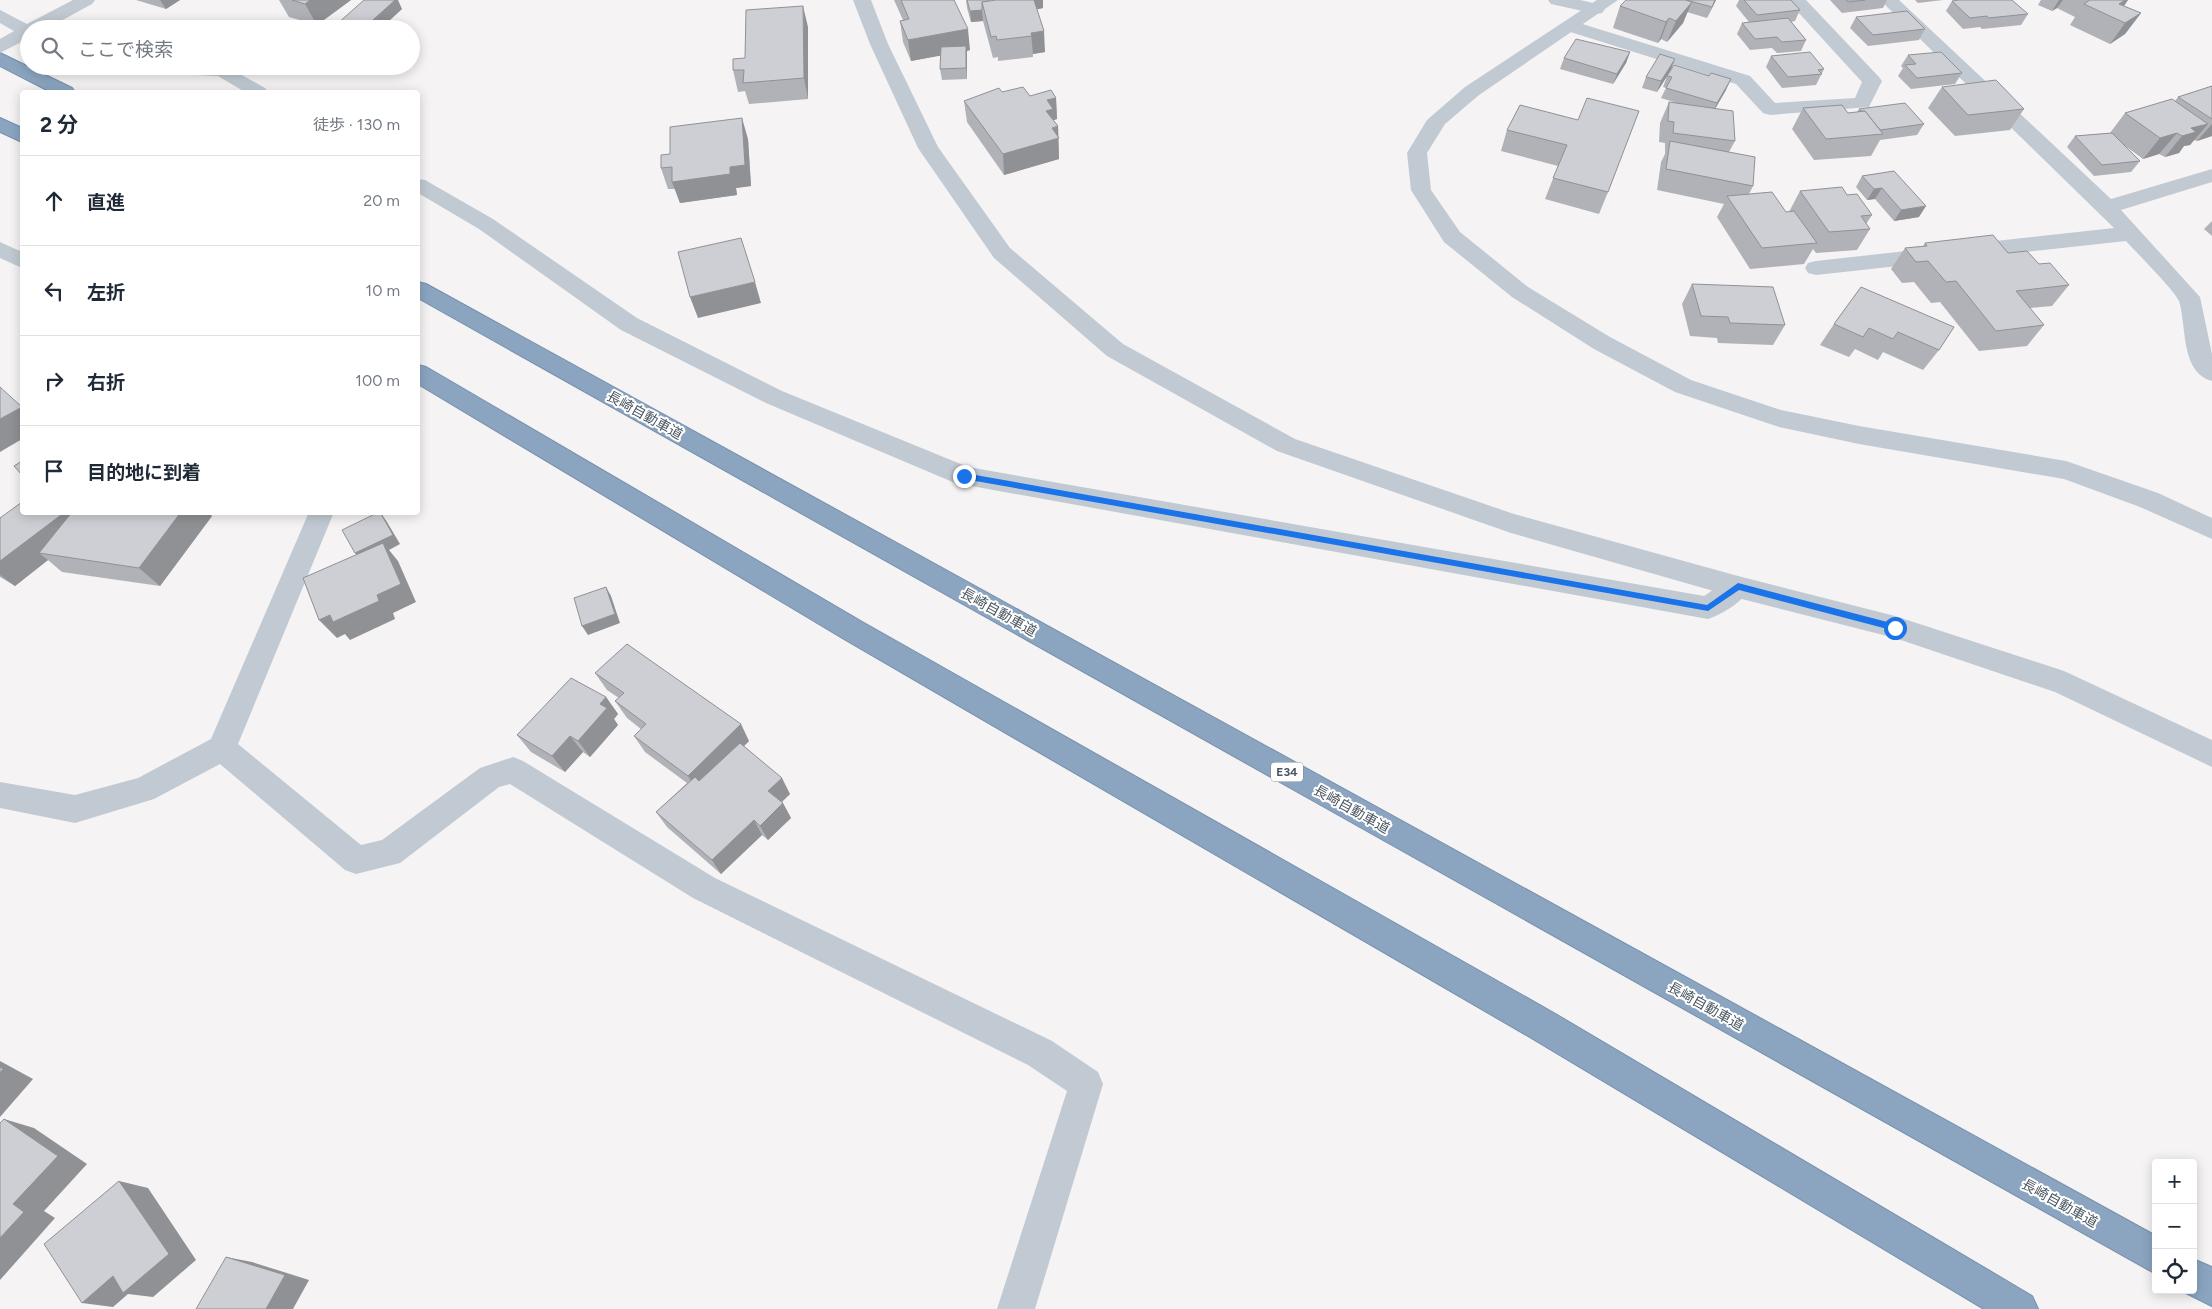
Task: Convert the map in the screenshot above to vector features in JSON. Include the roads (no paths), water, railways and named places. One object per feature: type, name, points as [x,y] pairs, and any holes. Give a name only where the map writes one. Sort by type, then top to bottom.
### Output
[{"type":"highway","points":[[0,59],[20,69]]},
{"type":"highway","points":[[32,75],[61,90]]},
{"type":"highway","points":[[0,124],[20,135]]},
{"type":"highway","name":"長崎自動車道","points":[[420,290],[2152,1254]]},
{"type":"highway","points":[[420,374],[862,636],[1548,1029],[2019,1309]]},
{"type":"highway","points":[[2197,1279],[2212,1288]]},
{"type":"street","points":[[49,20],[86,0]]},
{"type":"street","points":[[862,0],[928,148],[1002,253],[1115,350],[1286,445],[1511,523],[1895,628],[2064,683],[2212,754]]},
{"type":"street","points":[[1557,0],[1602,4]]},
{"type":"street","points":[[1570,26],[1743,80],[1770,109],[1862,103],[1872,81],[1796,0]]},
{"type":"street","points":[[1889,0],[2107,206],[2189,297],[2202,361],[2212,373]]},
{"type":"street","points":[[1602,4],[1472,91],[1437,120],[1417,153],[1421,190],[1452,237],[1520,292],[1602,343],[1683,386],[1779,418],[1859,435],[2066,470],[2149,500],[2212,529]]},
{"type":"street","points":[[0,15],[20,26]]},
{"type":"street","points":[[0,47],[20,36]]},
{"type":"street","points":[[229,75],[255,90]]},
{"type":"street","points":[[2107,206],[2212,175]]},
{"type":"street","points":[[420,186],[486,224],[628,324],[774,397],[964,476],[1708,608],[1738,586]]},
{"type":"street","points":[[1816,268],[2131,232]]},
{"type":"street","points":[[0,249],[20,260]]},
{"type":"street","points":[[0,796],[75,809],[144,790],[222,748],[321,515]]},
{"type":"street","points":[[222,748],[356,860],[389,853],[490,777],[513,770],[704,888],[1040,1053],[1086,1084],[1016,1309]]}]
